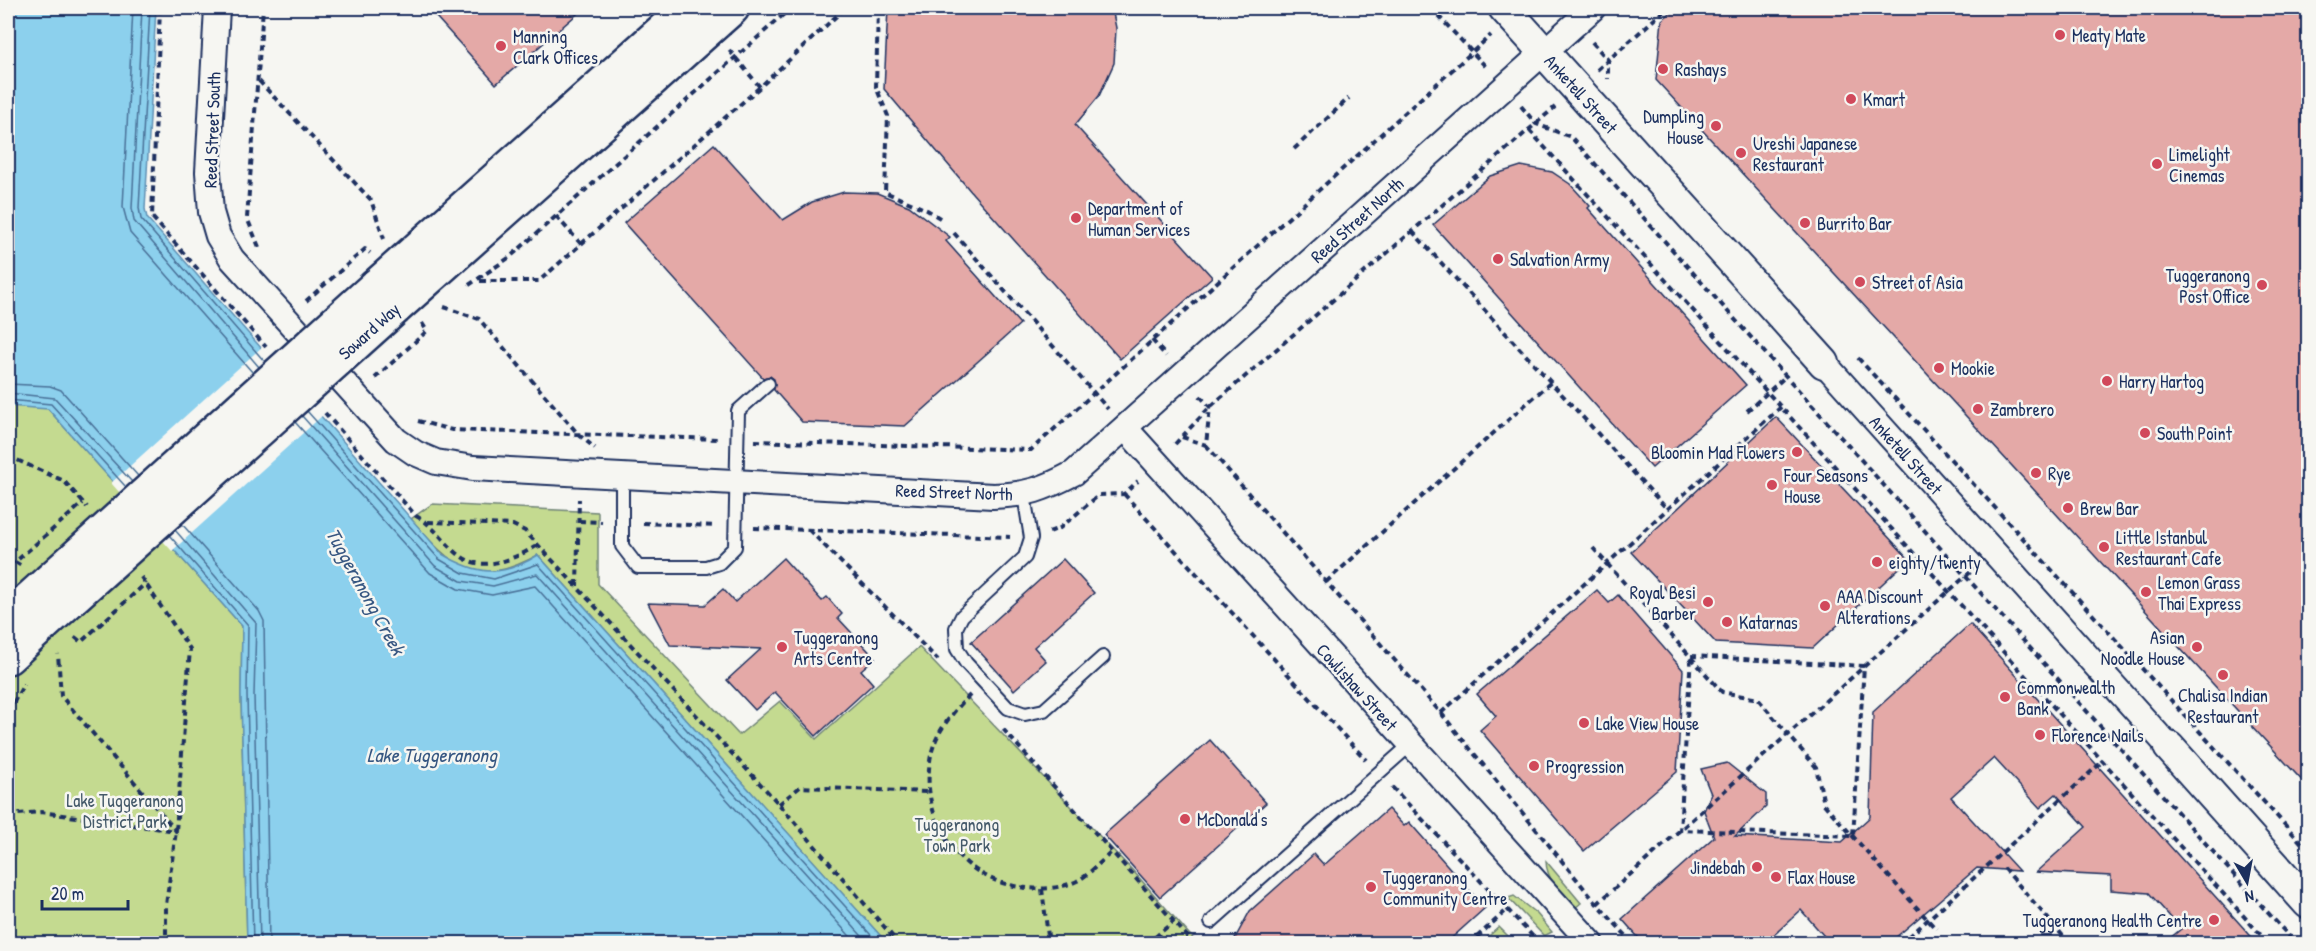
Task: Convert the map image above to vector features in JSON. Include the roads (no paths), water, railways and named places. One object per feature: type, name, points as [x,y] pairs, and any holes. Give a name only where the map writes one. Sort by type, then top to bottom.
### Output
[{"type":"main road","name":"Soward Way","points":[[8,657],[53,596],[391,292],[709,14]]},
{"type":"main road","name":"Soward Way","points":[[8,618],[53,596]]},
{"type":"street","name":"Reed Street South","points":[[217,8],[208,172],[211,212],[218,236],[232,260],[320,357]]},
{"type":"street","name":"Anketell Street","points":[[1504,8],[2308,903]]},
{"type":"street","name":"Reed Street North","points":[[320,357],[396,440],[415,453],[436,462],[473,468],[970,495],[1024,495],[1046,488],[1074,473],[1593,8]]},
{"type":"street","name":"Cowlishaw Street","points":[[1125,428],[1592,944]]},
{"type":"lane","points":[[622,476],[622,546],[638,567],[693,568],[719,563],[735,547],[738,411],[768,384]]},
{"type":"lane","points":[[1024,495],[1032,538],[1025,557],[962,616],[956,628],[957,649],[983,682],[1008,708],[1025,714],[1044,710],[1103,657]]},
{"type":"lane","points":[[1211,922],[1410,745]]},
{"type":"water","name":"Lake Tuggeranong","points":[[8,8],[156,8],[145,209],[147,218],[442,554],[467,566],[490,571],[513,568],[538,555],[887,943],[247,943],[241,695],[242,626],[48,409],[8,406]]},
{"type":"place","name":"Meaty Mate","points":[[2060,35]]},
{"type":"place","name":"Manning Clark Offices","points":[[501,46]]},
{"type":"place","name":"Rashays","points":[[1663,69]]},
{"type":"place","name":"Kmart","points":[[1851,99]]},
{"type":"place","name":"Dumpling House","points":[[1716,126]]},
{"type":"place","name":"Ureshi Japanese Restaurant","points":[[1741,153]]},
{"type":"place","name":"Limelight Cinemas","points":[[2157,164]]},
{"type":"place","name":"Department of Human Services","points":[[1076,218]]},
{"type":"place","name":"Burrito Bar","points":[[1805,223]]},
{"type":"place","name":"Salvation Army","points":[[1498,259]]},
{"type":"place","name":"Street of Asia","points":[[1860,282]]},
{"type":"place","name":"Tuggeranong Post Office","points":[[2262,285]]},
{"type":"place","name":"Mookie","points":[[1939,368]]},
{"type":"place","name":"Harry Hartog","points":[[2107,381]]},
{"type":"place","name":"Zambrero","points":[[1978,409]]},
{"type":"place","name":"South Point","points":[[2145,433]]},
{"type":"place","name":"Bloomin Mad Flowers","points":[[1797,452]]},
{"type":"place","name":"Rye","points":[[2036,473]]},
{"type":"place","name":"Four Seasons House","points":[[1772,485]]},
{"type":"place","name":"Brew Bar","points":[[2068,508]]},
{"type":"place","name":"Little Istanbul Restaurant Cafe","points":[[2104,547]]},
{"type":"place","name":"eighty/twenty","points":[[1877,562]]},
{"type":"place","name":"Lemon Grass Thai Express","points":[[2146,592]]},
{"type":"place","name":"Royal Besi Barber","points":[[1708,602]]},
{"type":"place","name":"AAA Discount Alterations","points":[[1825,606]]},
{"type":"place","name":"Katarnas","points":[[1727,622]]},
{"type":"place","name":"Tuggeranong Arts Centre","points":[[782,647]]},
{"type":"place","name":"Asian Noodle House","points":[[2197,647]]},
{"type":"place","name":"Chalisa Indian Restaurant","points":[[2223,675]]},
{"type":"place","name":"Commonwealth Bank","points":[[2005,697]]},
{"type":"place","name":"Lake View House","points":[[1584,723]]},
{"type":"place","name":"Florence Nails","points":[[2040,735]]},
{"type":"place","name":"Progression","points":[[1534,766]]},
{"type":"place","name":"McDonald's","points":[[1185,819]]},
{"type":"place","name":"Jindebah","points":[[1757,867]]},
{"type":"place","name":"Flax House","points":[[1776,877]]},
{"type":"place","name":"Tuggeranong Community Centre","points":[[1371,887]]},
{"type":"place","name":"Tuggeranong Health Centre","points":[[2214,920]]},
{"type":"water label","name":"Tuggeranong Creek","points":[[366,591]]},
{"type":"park label","name":"Lake Tuggeranong District Park","points":[[125,810]]},
{"type":"park label","name":"Tuggeranong Town Park","points":[[957,834]]}]
